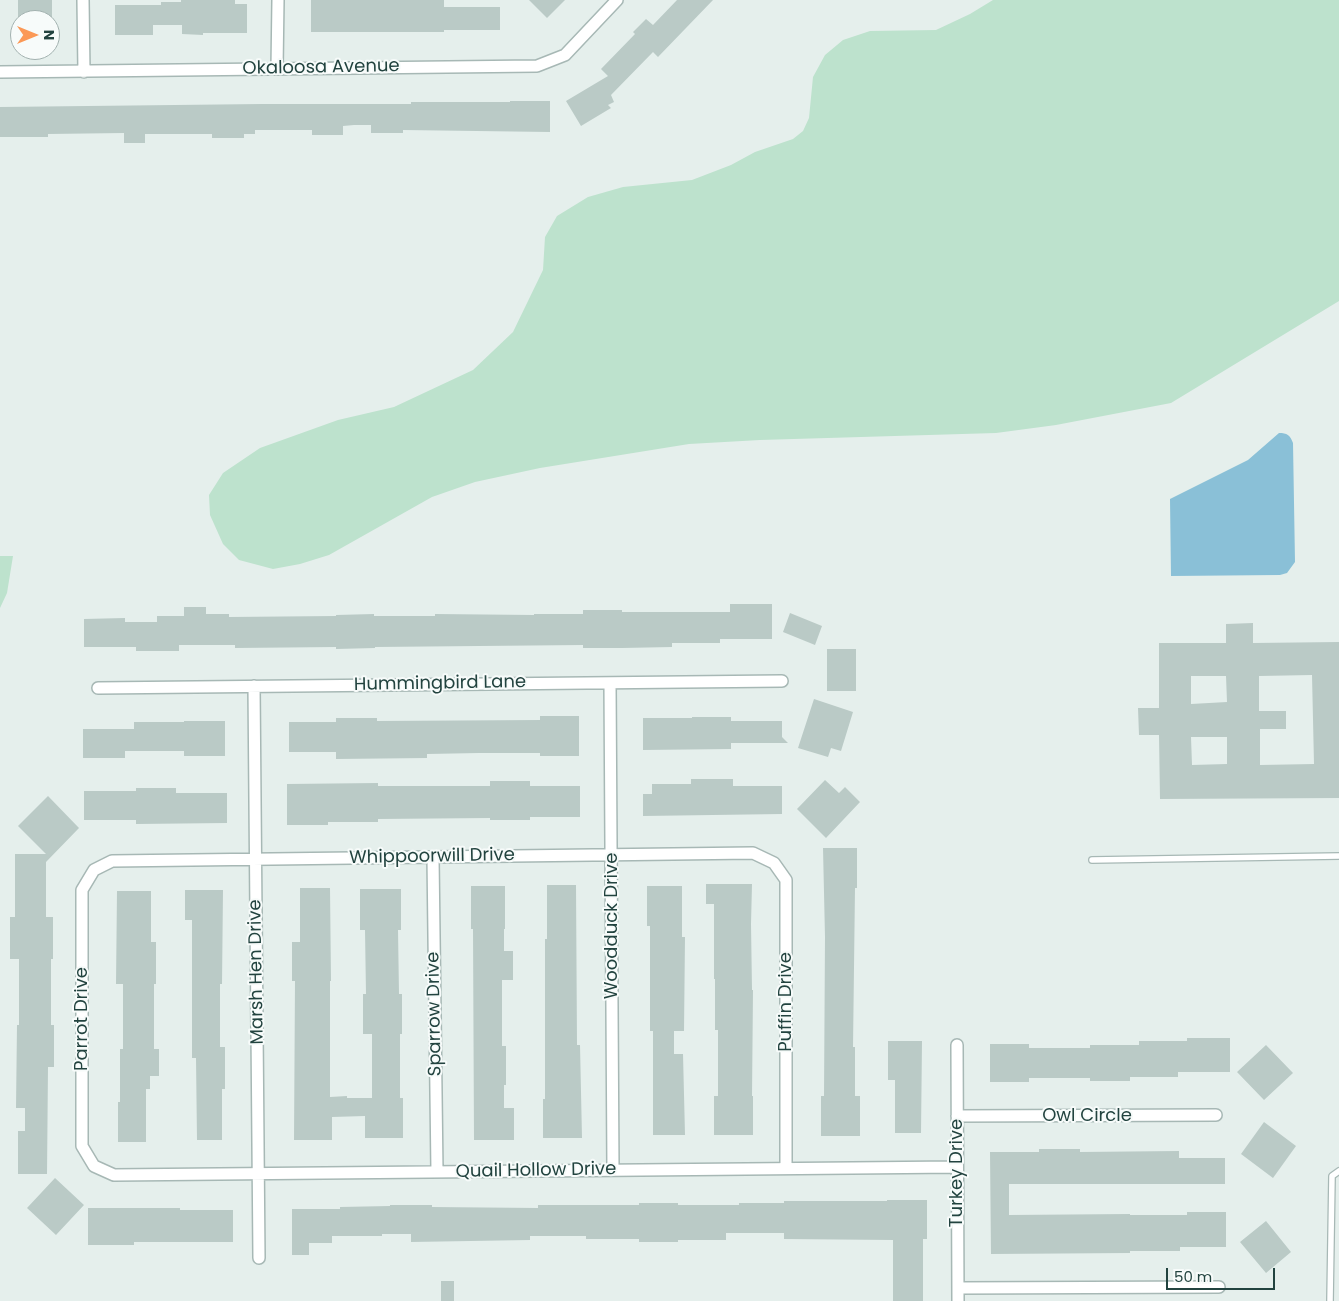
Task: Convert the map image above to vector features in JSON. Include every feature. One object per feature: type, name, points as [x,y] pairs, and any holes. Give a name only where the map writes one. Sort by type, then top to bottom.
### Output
[{"type":"street","points":[[83,0],[84,72]]},
{"type":"street","points":[[277,68],[278,0]]},
{"type":"street","name":"Okaloosa Avenue","points":[[0,72],[537,66],[565,56],[613,1]]},
{"type":"street","name":"Hummingbird Lane","points":[[98,688],[782,681]]},
{"type":"street","name":"Woodduck Drive","points":[[610,683],[614,1170]]},
{"type":"street","name":"Marsh Hen Drive","points":[[254,686],[259,1258]]},
{"type":"street","name":"Whippoorwill Drive","points":[[112,861],[753,853]]},
{"type":"street","name":"Puffin Drive","points":[[753,853],[774,863],[786,880],[786,1168]]},
{"type":"street","name":"Sparrow Drive","points":[[433,857],[437,1172]]},
{"type":"street","name":"Parrot Drive","points":[[112,861],[94,870],[82,890],[82,1146],[94,1166],[114,1175]]},
{"type":"street","name":"Turkey Drive","points":[[957,1044],[958,1301]]},
{"type":"street","name":"Owl Circle","points":[[957,1116],[1216,1115]]},
{"type":"street","name":"Quail Hollow Drive","points":[[114,1175],[957,1166]]},
{"type":"street","points":[[958,1288],[1219,1288]]},
{"type":"lane","points":[[1092,860],[1339,856]]},
{"type":"lane","points":[[1330,1301],[1332,1176],[1339,1171]]},
{"type":"green space","points":[[993,0],[1339,0],[1339,301],[1171,403],[1056,425],[996,433],[689,444],[540,468],[475,482],[432,497],[329,555],[300,564],[273,569],[239,560],[223,544],[210,515],[209,495],[223,473],[260,448],[338,420],[394,407],[473,370],[513,332],[543,270],[545,237],[557,216],[588,197],[623,187],[692,180],[731,165],[755,152],[793,139],[803,131],[809,118],[813,77],[825,55],[843,40],[870,31],[936,30],[970,14]]},
{"type":"green space","points":[[0,556],[13,556],[7,593],[0,608]]},
{"type":"water","points":[[1279,433],[1288,435],[1293,443],[1295,562],[1287,573],[1280,575],[1171,576],[1170,499],[1248,460]]},
{"type":"building","points":[[18,0],[52,0],[52,10],[18,10]]},
{"type":"building","points":[[181,0],[235,0],[235,4],[247,4],[247,33],[182,34],[182,25],[153,25],[153,35],[115,35],[115,5],[161,5],[161,2],[181,2]]},
{"type":"building","points":[[311,0],[444,0],[444,7],[500,7],[500,30],[311,32]]},
{"type":"building","points":[[529,0],[565,0],[547,18]]},
{"type":"building","points":[[677,0],[713,0],[658,57],[653,52],[611,95],[614,102],[608,105],[611,108],[581,126],[566,101],[608,76],[601,69],[635,34],[633,32],[646,19],[653,25]]},
{"type":"building","points":[[550,101],[550,132],[403,130],[403,133],[371,133],[371,125],[354,125],[343,126],[343,135],[312,135],[312,130],[255,130],[255,134],[244,134],[244,138],[212,138],[212,134],[145,134],[145,143],[124,143],[124,133],[48,134],[48,137],[0,137],[0,107],[411,104],[411,102]]},
{"type":"building","points":[[730,604],[772,604],[772,639],[720,639],[720,643],[672,643],[672,647],[622,648],[583,648],[583,645],[336,649],[336,647],[235,648],[235,645],[179,645],[179,651],[136,651],[136,647],[84,647],[84,619],[125,618],[125,622],[157,622],[157,616],[184,616],[184,607],[206,607],[206,614],[229,614],[229,617],[374,614],[374,616],[435,616],[435,614],[583,614],[583,610],[730,612]]},
{"type":"building","points":[[790,613],[822,626],[815,645],[783,632]]},
{"type":"building","points":[[1253,623],[1253,643],[1339,642],[1339,798],[1160,799],[1159,735],[1139,735],[1138,708],[1159,708],[1159,643],[1226,643],[1226,624]],"holes":[[[1312,675],[1314,764],[1260,765],[1260,729],[1286,729],[1286,711],[1259,711],[1259,676]],[[1191,676],[1226,676],[1227,702],[1191,704]],[[1191,737],[1227,737],[1227,764],[1192,765]]]},
{"type":"building","points":[[827,649],[856,649],[856,691],[827,691]]},
{"type":"building","points":[[814,699],[853,712],[841,751],[831,748],[828,757],[798,748]]},
{"type":"building","points":[[540,716],[579,716],[579,756],[540,756],[540,753],[479,753],[427,754],[427,758],[336,759],[336,752],[289,752],[289,722],[336,722],[336,718],[377,718],[377,721],[540,720]]},
{"type":"building","points":[[731,717],[731,721],[782,721],[782,737],[788,743],[731,743],[731,749],[643,750],[643,718]]},
{"type":"building","points":[[225,721],[225,756],[184,756],[184,751],[125,751],[125,758],[83,758],[83,729],[134,729],[134,722]]},
{"type":"building","points":[[691,779],[733,779],[733,786],[782,786],[782,814],[643,816],[643,794],[652,794],[652,784],[691,784]]},
{"type":"building","points":[[825,780],[839,793],[845,787],[860,802],[826,838],[797,809]]},
{"type":"building","points":[[490,781],[530,781],[530,786],[580,786],[580,817],[530,817],[530,820],[490,820],[490,818],[378,819],[378,822],[328,822],[328,825],[287,825],[287,784],[378,783],[378,786],[490,786]]},
{"type":"building","points":[[136,788],[176,788],[176,793],[227,793],[227,823],[136,824],[136,820],[84,820],[84,791],[136,791]]},
{"type":"building","points":[[48,796],[79,828],[46,862],[46,917],[53,917],[51,1025],[54,1025],[54,1067],[48,1067],[47,1174],[18,1174],[18,1131],[25,1131],[25,1108],[16,1108],[19,959],[10,959],[10,917],[15,917],[15,854],[46,854],[18,826]]},
{"type":"building","points":[[823,848],[857,848],[853,1047],[855,1047],[855,1096],[860,1096],[860,1136],[821,1136],[821,1096],[824,1096],[825,937]]},
{"type":"building","points":[[706,884],[752,884],[753,1135],[714,1135],[714,1096],[718,1096],[718,1030],[715,1030],[714,904],[706,904]]},
{"type":"building","points":[[547,885],[576,885],[577,1045],[580,1045],[582,1138],[543,1138]]},
{"type":"building","points":[[471,886],[505,886],[504,951],[513,951],[513,980],[502,980],[502,1046],[506,1046],[504,1108],[514,1108],[514,1140],[474,1140]]},
{"type":"building","points":[[647,886],[682,886],[682,937],[685,937],[684,1031],[674,1031],[674,1054],[683,1054],[685,1135],[653,1135],[653,1031],[650,1031],[650,926],[647,926]]},
{"type":"building","points":[[300,888],[330,888],[330,1097],[347,1096],[347,1098],[372,1098],[372,1034],[363,1034],[363,994],[366,994],[365,930],[360,930],[360,889],[401,889],[401,930],[398,930],[399,994],[402,994],[400,1098],[403,1098],[403,1138],[365,1138],[365,1116],[332,1117],[332,1140],[294,1140],[295,981],[292,981],[292,942],[300,942]]},
{"type":"building","points":[[185,890],[223,890],[220,1047],[225,1047],[225,1089],[222,1089],[222,1140],[197,1140],[196,1058],[192,1058],[192,920],[185,920]]},
{"type":"building","points":[[117,891],[151,891],[151,942],[156,942],[154,1049],[159,1049],[159,1076],[150,1076],[150,1089],[146,1089],[146,1142],[118,1142],[120,1049],[123,1049],[123,984],[116,984]]},
{"type":"building","points":[[1187,1038],[1230,1038],[1230,1072],[1178,1072],[1178,1077],[1130,1077],[1130,1081],[1090,1081],[1090,1078],[1029,1078],[1029,1082],[990,1082],[990,1044],[1029,1044],[1029,1048],[1090,1048],[1090,1045],[1139,1045],[1139,1041],[1187,1041]]},
{"type":"building","points":[[888,1041],[922,1041],[921,1133],[895,1133],[895,1080],[888,1080]]},
{"type":"building","points":[[1266,1045],[1293,1073],[1264,1100],[1237,1072]]},
{"type":"building","points":[[1264,1122],[1296,1146],[1273,1178],[1241,1154]]},
{"type":"building","points":[[1039,1149],[1080,1149],[1080,1152],[1179,1151],[1179,1158],[1225,1158],[1225,1184],[1009,1184],[1009,1215],[1187,1215],[1187,1212],[1226,1212],[1226,1247],[1180,1247],[1180,1251],[1130,1251],[1130,1253],[991,1254],[990,1152],[1039,1152]]},
{"type":"building","points":[[55,1178],[84,1205],[56,1235],[27,1208]]},
{"type":"building","points":[[927,1200],[927,1239],[923,1239],[923,1301],[893,1301],[893,1240],[784,1239],[784,1233],[726,1233],[726,1240],[678,1240],[678,1242],[639,1242],[639,1239],[586,1239],[586,1236],[530,1236],[530,1240],[411,1242],[411,1234],[382,1234],[382,1236],[332,1236],[332,1243],[309,1243],[309,1255],[292,1255],[292,1209],[340,1209],[340,1207],[390,1205],[538,1208],[538,1205],[639,1205],[639,1203],[739,1205],[739,1203],[784,1203],[784,1201]]},
{"type":"building","points":[[88,1208],[233,1210],[233,1242],[134,1242],[134,1245],[88,1245]]},
{"type":"building","points":[[1266,1221],[1291,1252],[1266,1273],[1240,1242]]},
{"type":"building","points":[[441,1281],[454,1281],[454,1301],[441,1301]]}]
